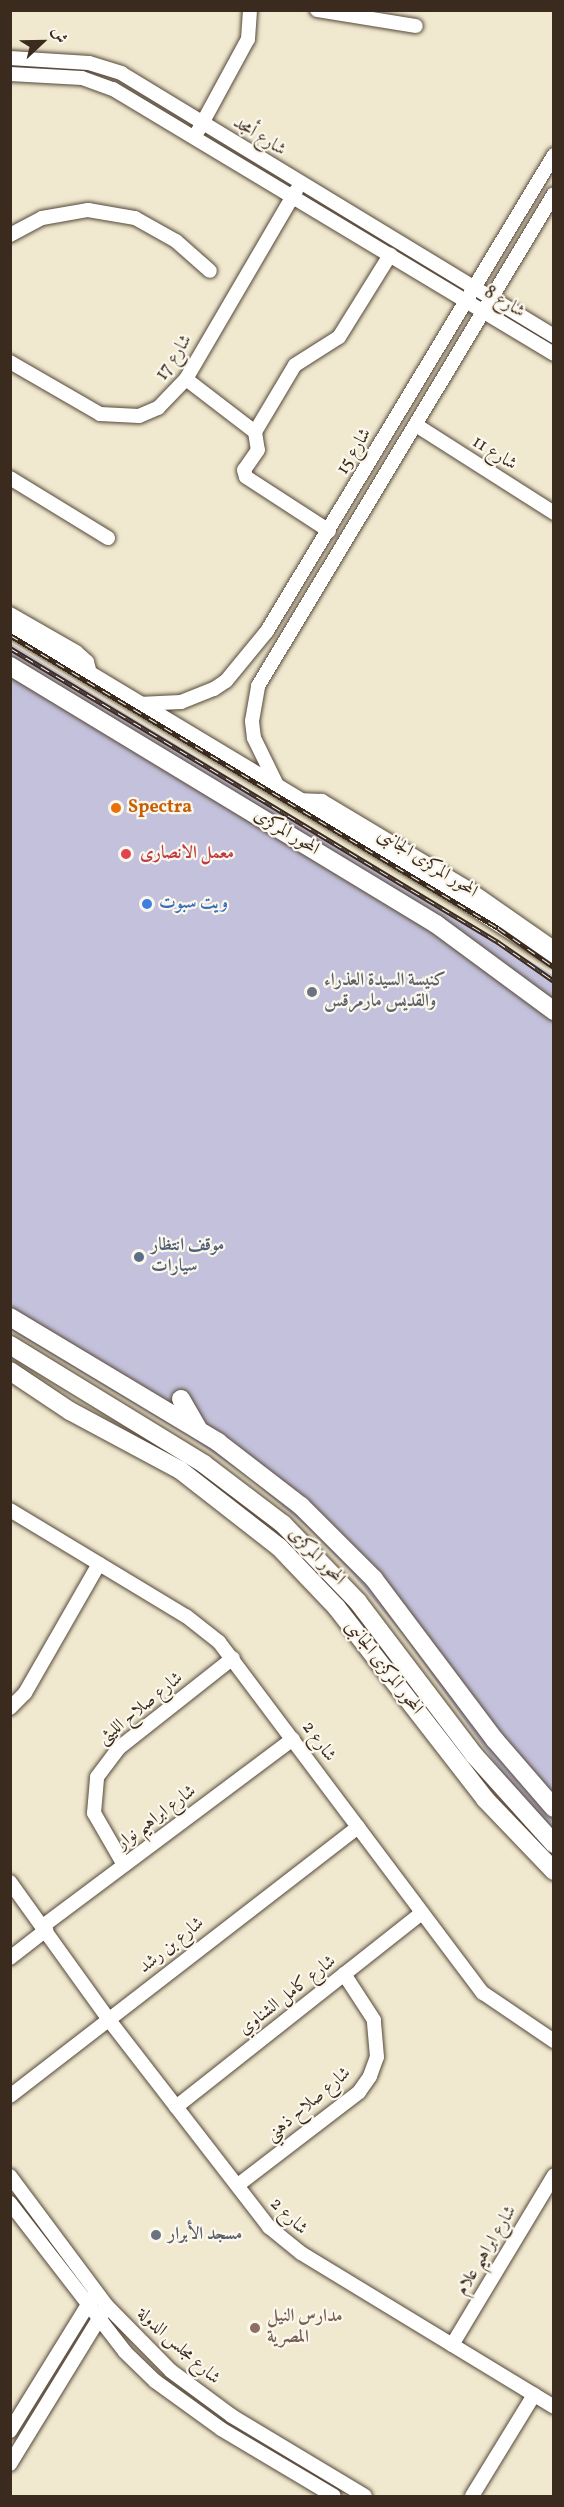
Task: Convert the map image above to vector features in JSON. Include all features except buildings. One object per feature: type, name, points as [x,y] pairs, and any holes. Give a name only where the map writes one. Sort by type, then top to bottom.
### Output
[{"type":"main road","name":"المحور المركزى","points":[[10,627],[287,796],[464,900],[554,958]]},
{"type":"main road","name":"المحور المركزى","points":[[10,666],[82,719],[436,924],[554,1011]]},
{"type":"main road","name":"المحور المركزى","points":[[10,1317],[199,1431],[301,1506],[374,1579],[495,1740],[554,1808]]},
{"type":"main road","name":"المحور المركزى","points":[[10,1345],[245,1492],[283,1524],[335,1576],[408,1665],[513,1802],[554,1844]]},
{"type":"main road","name":"المحور المركزى الجانبى","points":[[10,1371],[70,1411],[180,1470],[279,1547],[337,1608],[485,1799],[554,1871]]},
{"type":"main road","points":[[181,1399],[199,1431]]},
{"type":"main road","points":[[70,1411],[141,1425]]},
{"type":"main road","points":[[407,1622],[423,1653],[419,1664],[408,1665]]},
{"type":"main road","points":[[446,1672],[435,1675],[432,1682],[447,1718]]},
{"type":"street","points":[[194,138],[248,39],[250,10]]},
{"type":"street","points":[[317,10],[416,26]]},
{"type":"street","name":"شارع أمجد","points":[[10,58],[89,63],[121,73],[474,288]]},
{"type":"street","name":"شارع أمجد","points":[[10,74],[82,78],[102,85],[466,302]]},
{"type":"street","name":"شارع 15","points":[[138,704],[194,699],[226,681],[267,631],[554,155]]},
{"type":"street","name":"شارع 17","points":[[10,362],[82,405],[120,418],[158,408],[186,379],[301,184]]},
{"type":"street","name":"شارع 15","points":[[287,796],[254,738],[253,711],[258,686],[554,194]]},
{"type":"street","points":[[10,235],[42,218],[88,210],[135,218],[176,241],[210,271]]},
{"type":"street","points":[[329,531],[246,477],[244,470],[258,450],[255,432],[295,364],[339,337],[390,255]]},
{"type":"street","name":"شارع 8","points":[[474,288],[554,336]]},
{"type":"street","name":"شارع 8","points":[[466,302],[554,354]]},
{"type":"street","points":[[186,379],[255,432]]},
{"type":"street","name":"شارع 11","points":[[416,425],[554,513]]},
{"type":"street","points":[[10,478],[108,538]]},
{"type":"street","points":[[10,614],[76,652],[87,662],[91,677]]},
{"type":"street","name":"المحور المركزى الجانبى","points":[[287,796],[322,801],[469,889],[554,948]]},
{"type":"street","name":"شارع 2","points":[[13,1516],[99,1564],[194,1622],[233,1658],[483,1993],[554,2041]]},
{"type":"street","points":[[10,1708],[25,1693],[99,1564]]},
{"type":"street","name":"شارع صلاح الليثى","points":[[124,1865],[94,1814],[97,1777],[119,1748],[233,1658]]},
{"type":"street","name":"شارع ابراهيم نوار","points":[[10,1958],[124,1865],[293,1739]]},
{"type":"street","name":"شارع بن رشد","points":[[10,2096],[200,1946],[358,1827]]},
{"type":"street","name":"شارع 2","points":[[10,1882],[109,2020],[284,2241],[554,2407]]},
{"type":"street","name":"شارع كامل الشناوي","points":[[176,2107],[422,1913]]},
{"type":"street","name":"شارع صلاح ذهني","points":[[238,2185],[359,2092],[370,2076],[377,2057],[374,2020],[344,1974]]},
{"type":"street","name":"شارع ابراهيم علام","points":[[452,2345],[554,2175]]},
{"type":"street","name":"شارع مجلس الدولة","points":[[10,2176],[107,2306],[143,2345],[201,2394],[365,2496]]},
{"type":"street","name":"شارع مجلس الدولة","points":[[10,2203],[125,2352],[187,2407],[334,2496]]},
{"type":"street","points":[[10,2431],[96,2291]]},
{"type":"street","points":[[10,2464],[107,2306]]},
{"type":"street","points":[[472,2496],[534,2395]]},
{"type":"street","points":[[320,2488],[328,2474]]},
{"type":"shaded area","points":[[10,643],[553,975],[553,1833],[511,1785],[404,1636],[351,1572],[307,1527],[248,1477],[193,1439],[11,1330]]},
{"type":"railway","points":[[10,635],[498,928],[554,967]]},
{"type":"railway","points":[[10,648],[498,942],[554,981]]},
{"type":"place","name":"Spectra","points":[[116,808]]},
{"type":"place","name":"معمل الانصارى","points":[[126,854]]},
{"type":"place","name":"ويت سبوت","points":[[147,904]]},
{"type":"place","name":"كنيسة السيدة العذراء والقديس مارمرقس","points":[[312,992]]},
{"type":"place","name":"موقف انتظار سيارات","points":[[139,1257]]},
{"type":"place","name":"مسجد الأبرار","points":[[156,2235]]},
{"type":"place","name":"مدارس النيل المصرية","points":[[255,2328]]}]
